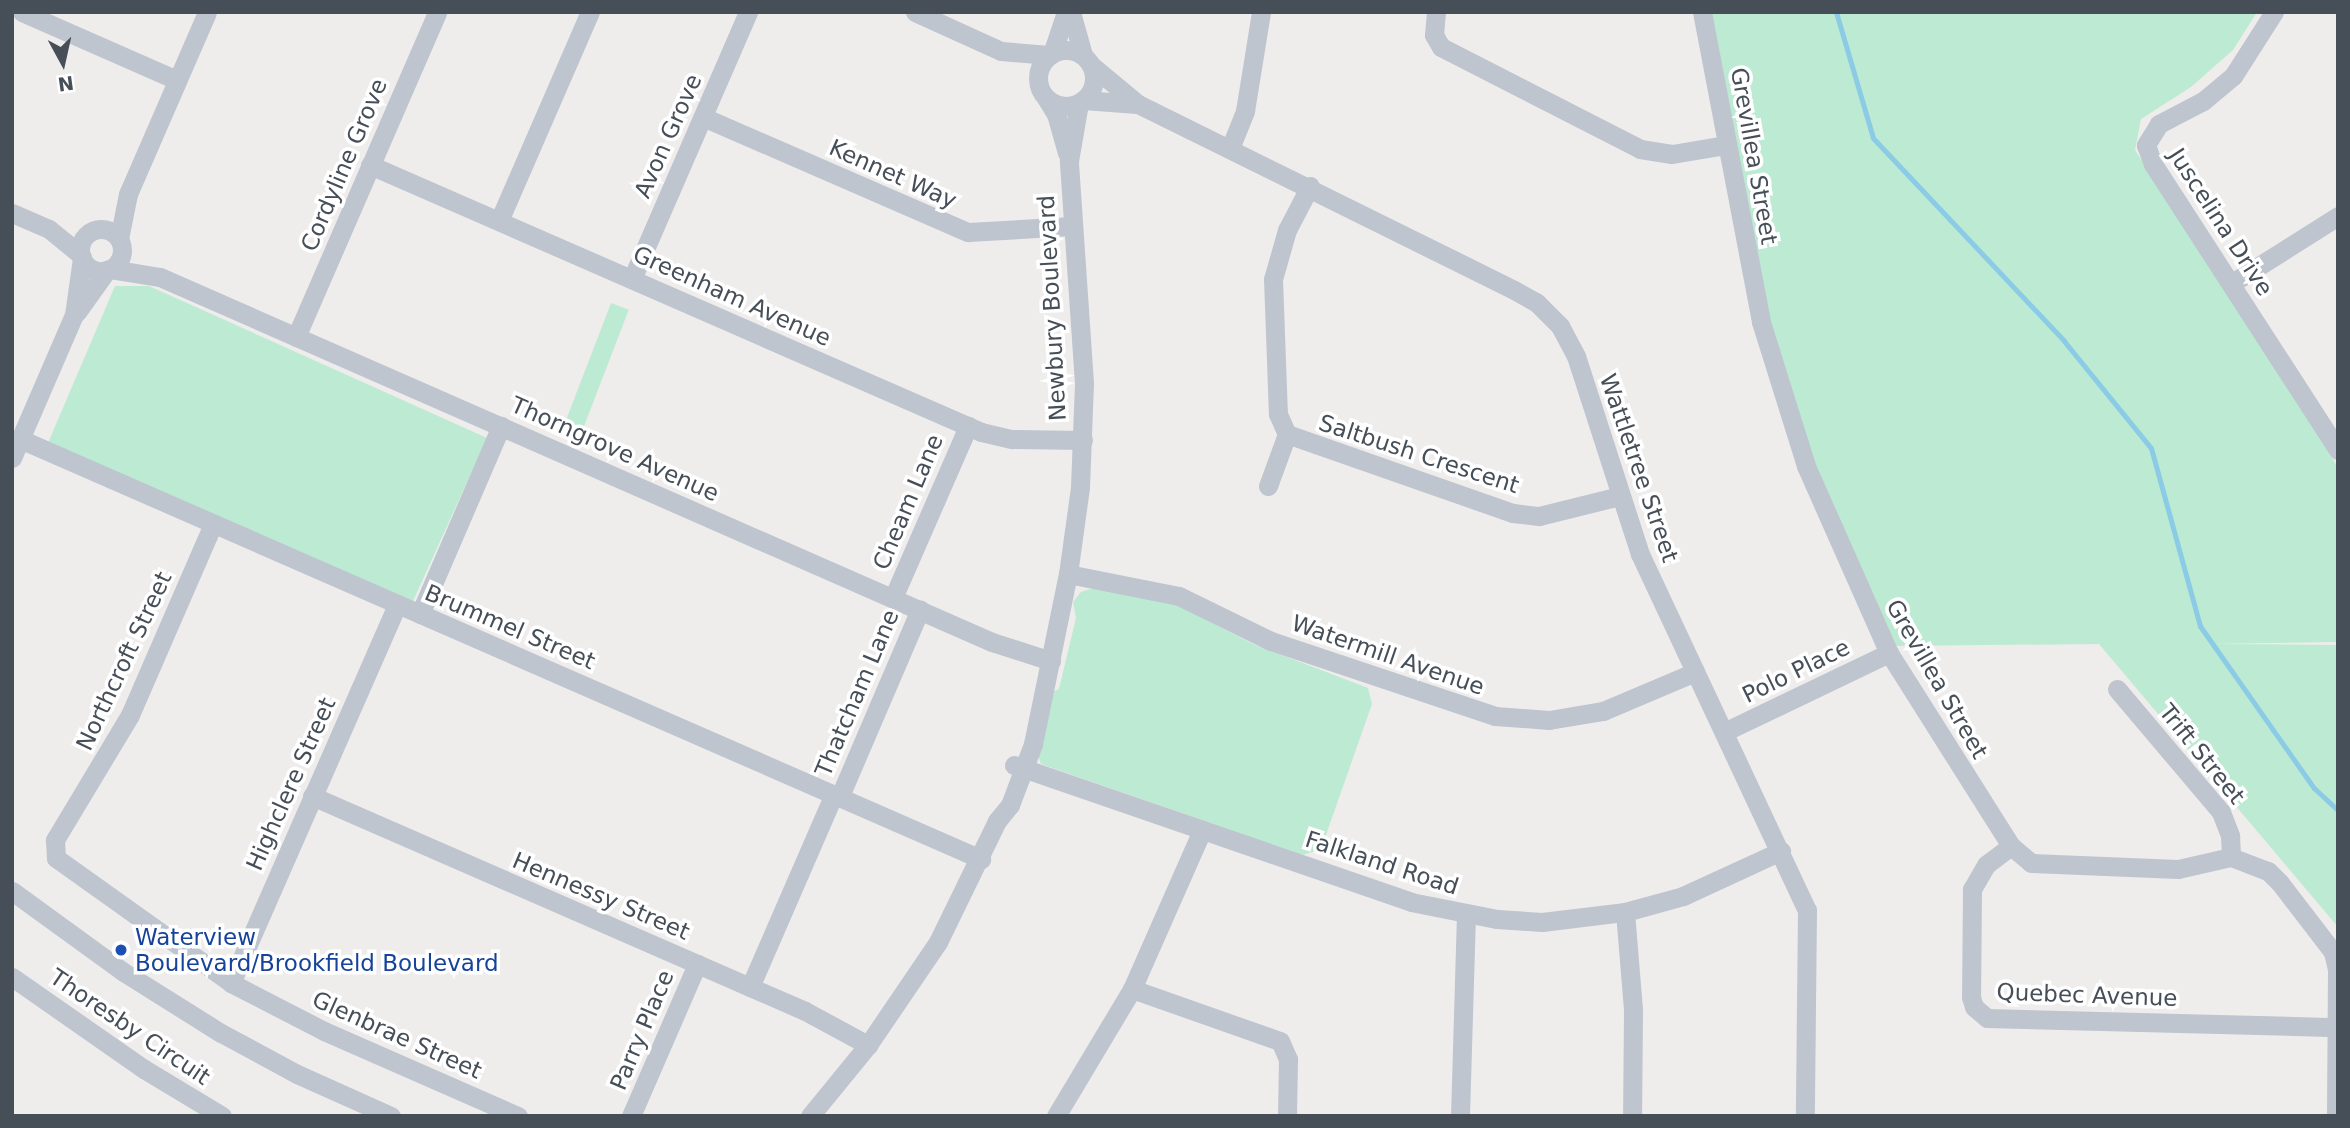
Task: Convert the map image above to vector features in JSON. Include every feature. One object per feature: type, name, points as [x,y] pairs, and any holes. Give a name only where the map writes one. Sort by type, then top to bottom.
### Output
[{"type":"street","points":[[22,12],[177,80]]},
{"type":"street","points":[[16,449],[74,315],[109,270],[120,261],[120,241],[128,194],[207,12]]},
{"type":"street","name":"Cordyline Grove","points":[[296,337],[436,12]]},
{"type":"street","points":[[499,221],[590,12]]},
{"type":"street","name":"Avon Grove","points":[[632,279],[748,12]]},
{"type":"street","points":[[915,12],[1001,51],[1042,91],[1062,106],[1081,102],[1094,84],[1068,12]]},
{"type":"street","points":[[1042,91],[1040,68],[1051,54],[1068,12]]},
{"type":"street","points":[[1231,146],[1245,111],[1261,12]]},
{"type":"street","points":[[1436,12],[1434,35],[1441,47],[1640,149],[1671,154],[1726,145]]},
{"type":"street","name":"Grevillea Street","points":[[1702,12],[1761,322],[1797,440],[1832,531],[1889,653],[2011,846],[2031,863],[2178,869],[2231,857]]},
{"type":"street","name":"Juscelina Drive","points":[[2274,12],[2233,76],[2203,101],[2159,124],[2146,145],[2153,164],[2332,429],[2338,450]]},
{"type":"street","points":[[1001,51],[1051,54],[1068,50],[1087,60]]},
{"type":"street","name":"Wattletree Street","points":[[1087,60],[1138,104],[1231,146],[1514,289],[1550,315],[1576,356],[1640,554],[1807,910],[1805,1116]]},
{"type":"street","name":"Newbury Boulevard","points":[[810,1116],[868,1045],[938,942],[981,859],[997,821],[1041,700],[1051,661],[1068,574],[1083,440],[1082,340],[1069,161],[1056,114],[1042,91]]},
{"type":"street","name":"Wattletree Street","points":[[1081,102],[1138,104]]},
{"type":"street","name":"Newbury Boulevard","points":[[1069,161],[1081,102]]},
{"type":"street","name":"Kennet Way","points":[[703,117],[968,232],[1072,226]]},
{"type":"street","name":"Greenham Avenue","points":[[370,165],[968,426],[1012,439],[1083,440]]},
{"type":"street","name":"Saltbush Crescent","points":[[1268,486],[1287,434],[1278,414],[1273,279],[1287,230],[1310,186]]},
{"type":"street","points":[[74,315],[81,244],[128,194]]},
{"type":"street","points":[[12,213],[50,229],[95,270],[109,270]]},
{"type":"street","points":[[2232,283],[2338,216]]},
{"type":"street","points":[[50,229],[109,231],[120,241]]},
{"type":"street","name":"Thorngrove Avenue","points":[[120,241],[160,277]]},
{"type":"street","name":"Thorngrove Avenue","points":[[109,270],[160,277],[992,642],[1051,661]]},
{"type":"street","points":[[420,614],[501,426]]},
{"type":"street","name":"Cheam Lane","points":[[893,598],[968,426]]},
{"type":"street","name":"Saltbush Crescent","points":[[1287,434],[1513,513],[1539,516],[1620,496]]},
{"type":"street","name":"Brummel Street","points":[[16,449],[213,524],[981,859]]},
{"type":"street","name":"Northcroft Street","points":[[54,851],[58,834],[130,715],[213,524]]},
{"type":"street","name":"Watermill Avenue","points":[[1068,574],[1179,596],[1271,641],[1495,716],[1549,720],[1603,711],[1695,671]]},
{"type":"street","name":"Highclere Street","points":[[231,983],[397,605]]},
{"type":"street","name":"Thatcham Lane","points":[[750,987],[920,609]]},
{"type":"street","name":"Polo Place","points":[[1724,732],[1889,653]]},
{"type":"street","name":"Trift Street","points":[[2117,689],[2221,812],[2227,824],[2231,857]]},
{"type":"street","name":"Falkland Road","points":[[1018,767],[1411,902],[1466,915],[1542,922],[1625,912],[1683,896],[1781,851]]},
{"type":"street","name":"Hennessy Street","points":[[312,796],[750,987],[868,1045]]},
{"type":"street","points":[[1056,1116],[1132,989],[1202,830]]},
{"type":"street","name":"Quebec Avenue","points":[[2011,846],[1976,876],[1972,890],[1971,997],[1973,1007],[1987,1018],[2337,1027]]},
{"type":"street","name":"Glenbrae Street","points":[[54,851],[63,865],[231,983],[324,1031],[518,1116]]},
{"type":"street","points":[[2231,857],[2268,871],[2323,935],[2337,970],[2336,1116]]},
{"type":"street","points":[[12,891],[122,971],[221,1033],[391,1116]]},
{"type":"street","points":[[1625,912],[1633,1010],[1632,1116]]},
{"type":"street","points":[[1460,1116],[1466,915]]},
{"type":"street","name":"Parry Place","points":[[631,1116],[697,964]]},
{"type":"street","name":"Thoresby Circuit","points":[[12,977],[144,1069],[222,1116]]},
{"type":"street","points":[[1132,989],[1280,1041],[1288,1059],[1287,1116]]},
{"type":"green space","points":[[1708,12],[2257,12],[2233,50],[2191,87],[2141,119],[2135,150],[2267,349],[2338,468],[2338,642],[2209,644],[2338,645],[2338,927],[2099,644],[1886,646],[1852,573],[1755,290]]},
{"type":"green space","points":[[115,286],[149,286],[487,438],[413,601],[48,443]]},
{"type":"green space","points":[[611,303],[629,310],[581,433],[564,426]]},
{"type":"green space","points":[[1093,588],[1177,605],[1253,644],[1368,688],[1372,704],[1321,849],[1303,855],[1041,764],[1037,753],[1052,692],[1059,689],[1076,618],[1073,602],[1081,592]]},
{"type":"waterway","points":[[1836,12],[1873,138],[2064,341],[2151,448],[2200,626],[2314,788],[2338,810]]},
{"type":"place","name":"Waterview Boulevard/Brookfield Boulevard","points":[[121,950]]}]
